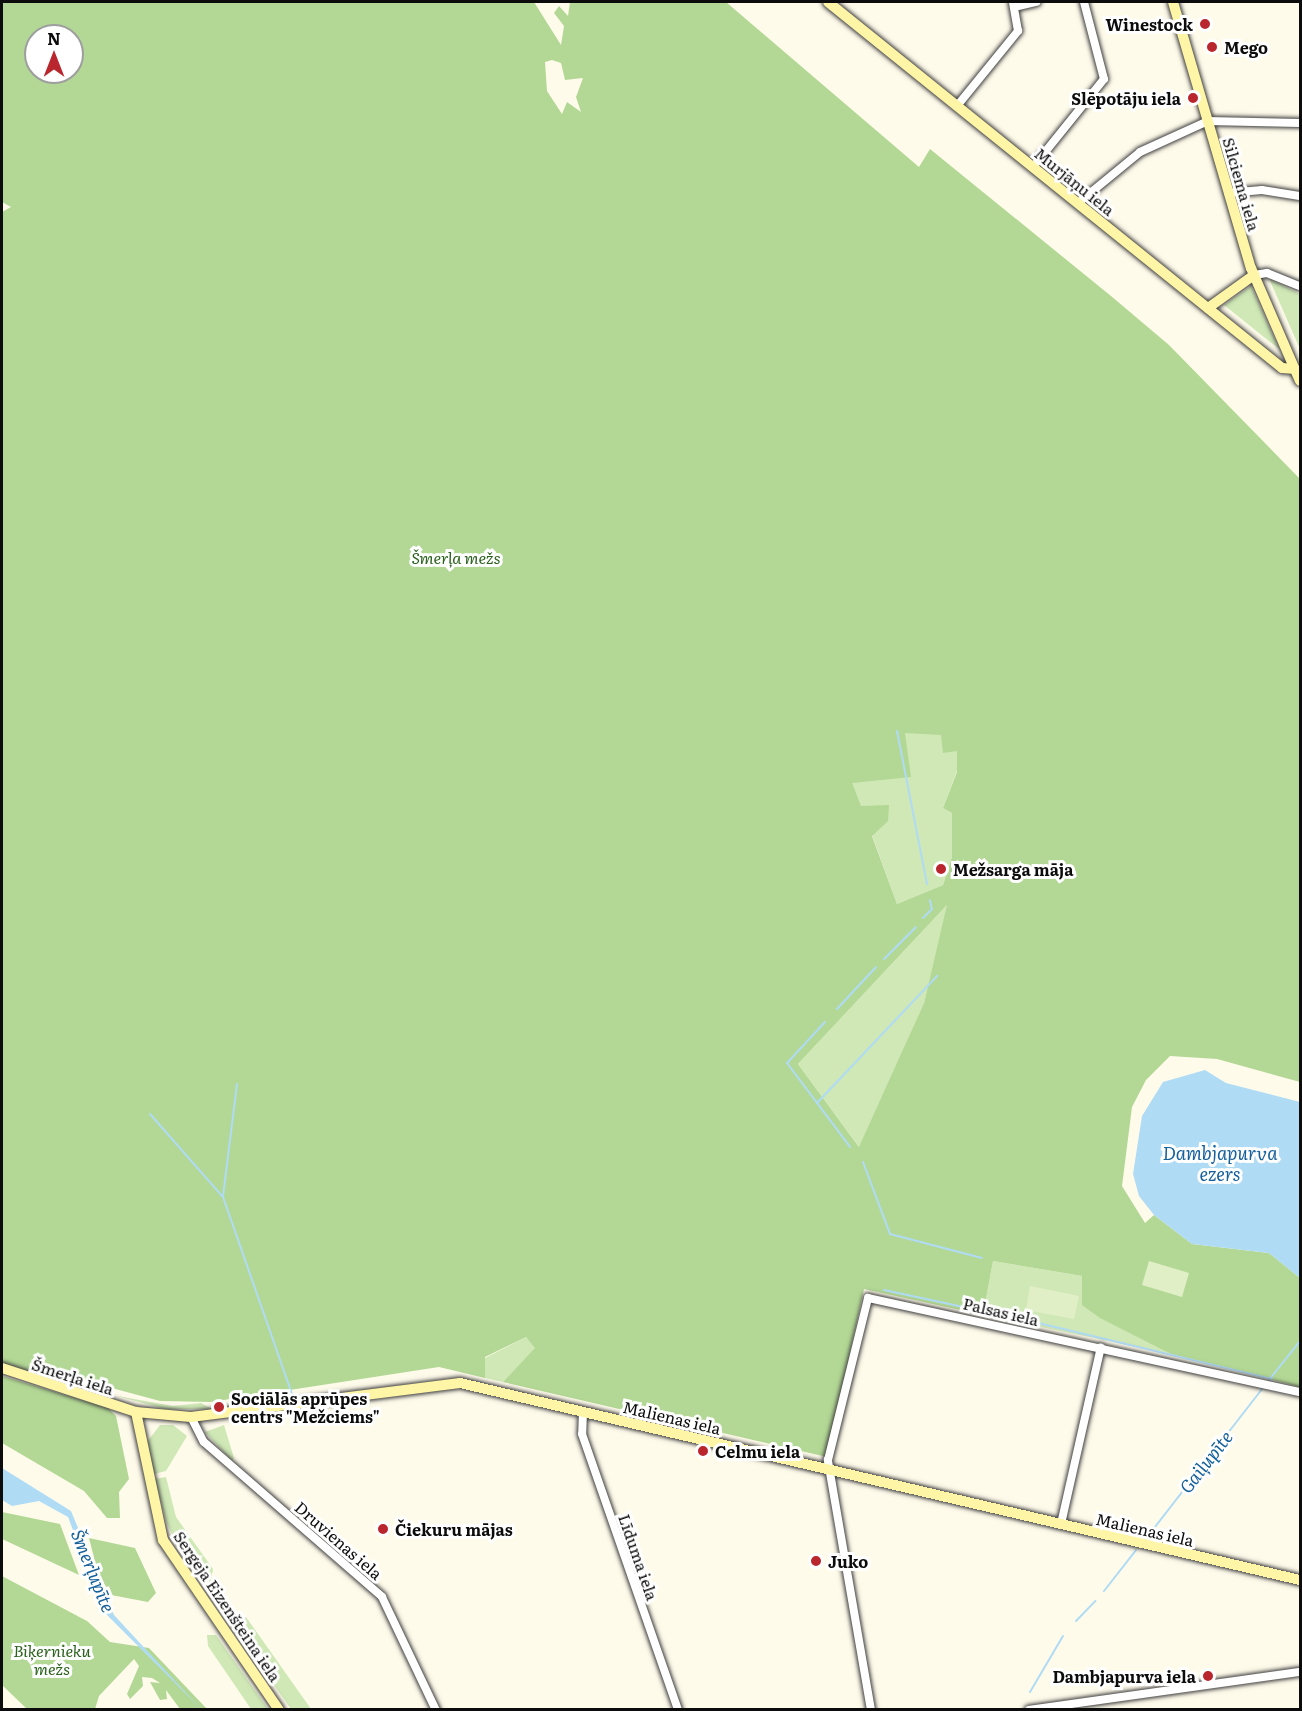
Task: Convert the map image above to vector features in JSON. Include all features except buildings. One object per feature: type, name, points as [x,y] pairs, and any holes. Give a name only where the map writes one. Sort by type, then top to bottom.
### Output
[{"type":"street","name":"Murjāņu iela","points":[[828,2],[1282,368],[1299,377]]},
{"type":"street","points":[[957,106],[1018,31],[1013,4],[1036,2]]},
{"type":"street","points":[[1033,167],[1104,79],[1084,2]]},
{"type":"street","name":"Silciema iela","points":[[1173,2],[1254,275],[1299,377]]},
{"type":"street","points":[[1078,203],[1140,152],[1208,121],[1300,123]]},
{"type":"street","points":[[1228,193],[1262,190],[1300,196]]},
{"type":"street","points":[[1208,308],[1254,275],[1268,273],[1300,286]]},
{"type":"street","name":"Palsas iela","points":[[829,1470],[868,1299],[1101,1347],[1300,1392]]},
{"type":"street","points":[[1061,1524],[1101,1347]]},
{"type":"street","name":"Šmerļa iela","points":[[2,1368],[136,1412]]},
{"type":"street","name":"Malienas iela","points":[[136,1412],[191,1417],[435,1383],[483,1387],[1300,1580]]},
{"type":"street","name":"Līduma iela","points":[[583,1411],[582,1434],[678,1710]]},
{"type":"street","name":"Sergeja Eizenšteina iela","points":[[136,1412],[164,1540],[279,1710]]},
{"type":"street","name":"Druvienas iela","points":[[191,1417],[204,1442],[382,1597],[436,1710]]},
{"type":"street","points":[[829,1470],[871,1710]]},
{"type":"street","points":[[1029,1710],[1300,1672]]},
{"type":"green space","name":"Šmerļa mežs","points":[[2,2],[534,2],[561,45],[564,26],[554,13],[559,6],[568,16],[570,2],[726,2],[919,167],[930,149],[1169,345],[1300,479],[1300,1082],[1217,1059],[1170,1056],[1146,1080],[1132,1107],[1122,1186],[1145,1223],[1154,1215],[1192,1244],[1269,1253],[1300,1278],[1300,1387],[1171,1354],[1100,1318],[1082,1305],[1082,1276],[993,1261],[983,1315],[864,1289],[827,1457],[503,1382],[535,1348],[526,1337],[485,1357],[485,1378],[439,1367],[211,1402],[160,1401],[93,1383],[90,1391],[2,1363],[2,212],[11,207],[2,202]],"holes":[[[552,60],[561,63],[565,80],[583,78],[576,97],[581,112],[567,102],[562,114],[547,91],[545,62]],[[905,733],[941,735],[943,753],[957,751],[957,772],[943,808],[952,813],[952,857],[943,885],[897,904],[872,836],[888,821],[889,805],[861,806],[852,783],[911,777]],[[947,905],[924,1003],[859,1147],[798,1064]]]},
{"type":"green space","points":[[1270,279],[1300,294],[1300,349],[1271,283]]},
{"type":"green space","points":[[1251,286],[1279,349],[1224,305]]},
{"type":"green space","points":[[919,699],[957,750],[957,771],[943,808],[952,813],[952,857],[943,885],[897,904],[872,835],[805,809]]},
{"type":"green space","points":[[948,904],[924,1003],[860,1148],[798,1064]]},
{"type":"green space","points":[[993,1261],[1082,1276],[1083,1305],[1171,1354],[983,1315]]},
{"type":"green space","points":[[1149,1261],[1189,1273],[1182,1297],[1142,1285]]},
{"type":"green space","points":[[1030,1286],[1079,1296],[1074,1319],[1026,1310]]},
{"type":"green space","points":[[526,1337],[536,1348],[503,1382],[485,1378],[485,1358]]},
{"type":"green space","points":[[2,1376],[108,1408],[116,1416],[129,1479],[119,1492],[120,1518],[107,1518],[84,1491],[2,1443]]},
{"type":"green space","points":[[117,1396],[173,1406],[201,1403],[212,1409],[165,1409]]},
{"type":"green space","points":[[160,1425],[173,1425],[187,1436],[166,1471],[154,1474],[147,1442]]},
{"type":"green space","points":[[224,1425],[234,1458],[232,1461],[205,1432]]},
{"type":"green space","points":[[166,1477],[176,1517],[213,1569],[210,1587],[186,1562],[167,1524],[155,1479]]},
{"type":"green space","points":[[2,1512],[60,1524],[79,1575],[2,1539]]},
{"type":"green space","points":[[89,1538],[135,1548],[156,1593],[148,1602],[111,1595],[98,1573]]},
{"type":"green space","name":"Biķernieku mežs","points":[[2,1576],[87,1621],[110,1642],[149,1648],[207,1709],[180,1709],[166,1690],[167,1699],[160,1700],[150,1682],[160,1683],[152,1678],[142,1677],[143,1686],[130,1699],[127,1694],[139,1666],[134,1659],[99,1696],[95,1709],[27,1709],[2,1685]]},
{"type":"green space","points":[[246,1617],[311,1709],[291,1709],[238,1635],[231,1618]]},
{"type":"green space","points":[[207,1635],[216,1635],[268,1709],[251,1709],[208,1646]]},
{"type":"water","name":"Dambjapurva ezers","points":[[1205,1070],[1226,1083],[1300,1102],[1300,1278],[1269,1253],[1192,1244],[1154,1215],[1139,1196],[1133,1174],[1142,1116],[1163,1082]]},
{"type":"water","name":"Šmerļupīte","points":[[2,1468],[71,1511],[114,1615],[201,1709],[104,1612],[68,1517],[39,1501],[12,1506],[2,1500]]},
{"type":"waterway","points":[[897,731],[927,884]]},
{"type":"waterway","points":[[923,918],[932,909],[930,900]]},
{"type":"waterway","points":[[884,959],[916,927]]},
{"type":"waterway","points":[[837,1009],[876,967]]},
{"type":"waterway","points":[[817,1103],[937,976]]},
{"type":"waterway","points":[[825,1022],[787,1063],[850,1147]]},
{"type":"waterway","points":[[237,1084],[223,1197],[292,1394]]},
{"type":"waterway","points":[[150,1114],[223,1197]]},
{"type":"waterway","points":[[863,1162],[890,1234],[982,1258]]},
{"type":"waterway","points":[[884,1290],[1024,1320]]},
{"type":"waterway","points":[[1030,1321],[1272,1379]]},
{"type":"waterway","name":"Gaiļupīte","points":[[1269,1380],[1300,1341]]},
{"type":"waterway","name":"Gaiļupīte","points":[[1148,1536],[1263,1388]]},
{"type":"waterway","name":"Gaiļupīte","points":[[1104,1591],[1136,1550]]},
{"type":"waterway","name":"Gaiļupīte","points":[[1076,1621],[1095,1601]]},
{"type":"waterway","name":"Gaiļupīte","points":[[1030,1692],[1063,1636]]},
{"type":"place","name":"Winestock","points":[[1205,24]]},
{"type":"place","name":"Mego","points":[[1212,47]]},
{"type":"place","name":"Slēpotāju iela","points":[[1193,98]]},
{"type":"place","name":"Mežsarga māja","points":[[941,869]]},
{"type":"place","name":"Sociālās aprūpes centrs \"Mežciems\"","points":[[219,1407]]},
{"type":"place","name":"Celmu iela","points":[[703,1451]]},
{"type":"place","name":"Čiekuru mājas","points":[[383,1529]]},
{"type":"place","name":"Juko","points":[[816,1561]]},
{"type":"place","name":"Dambjapurva iela","points":[[1208,1676]]}]
